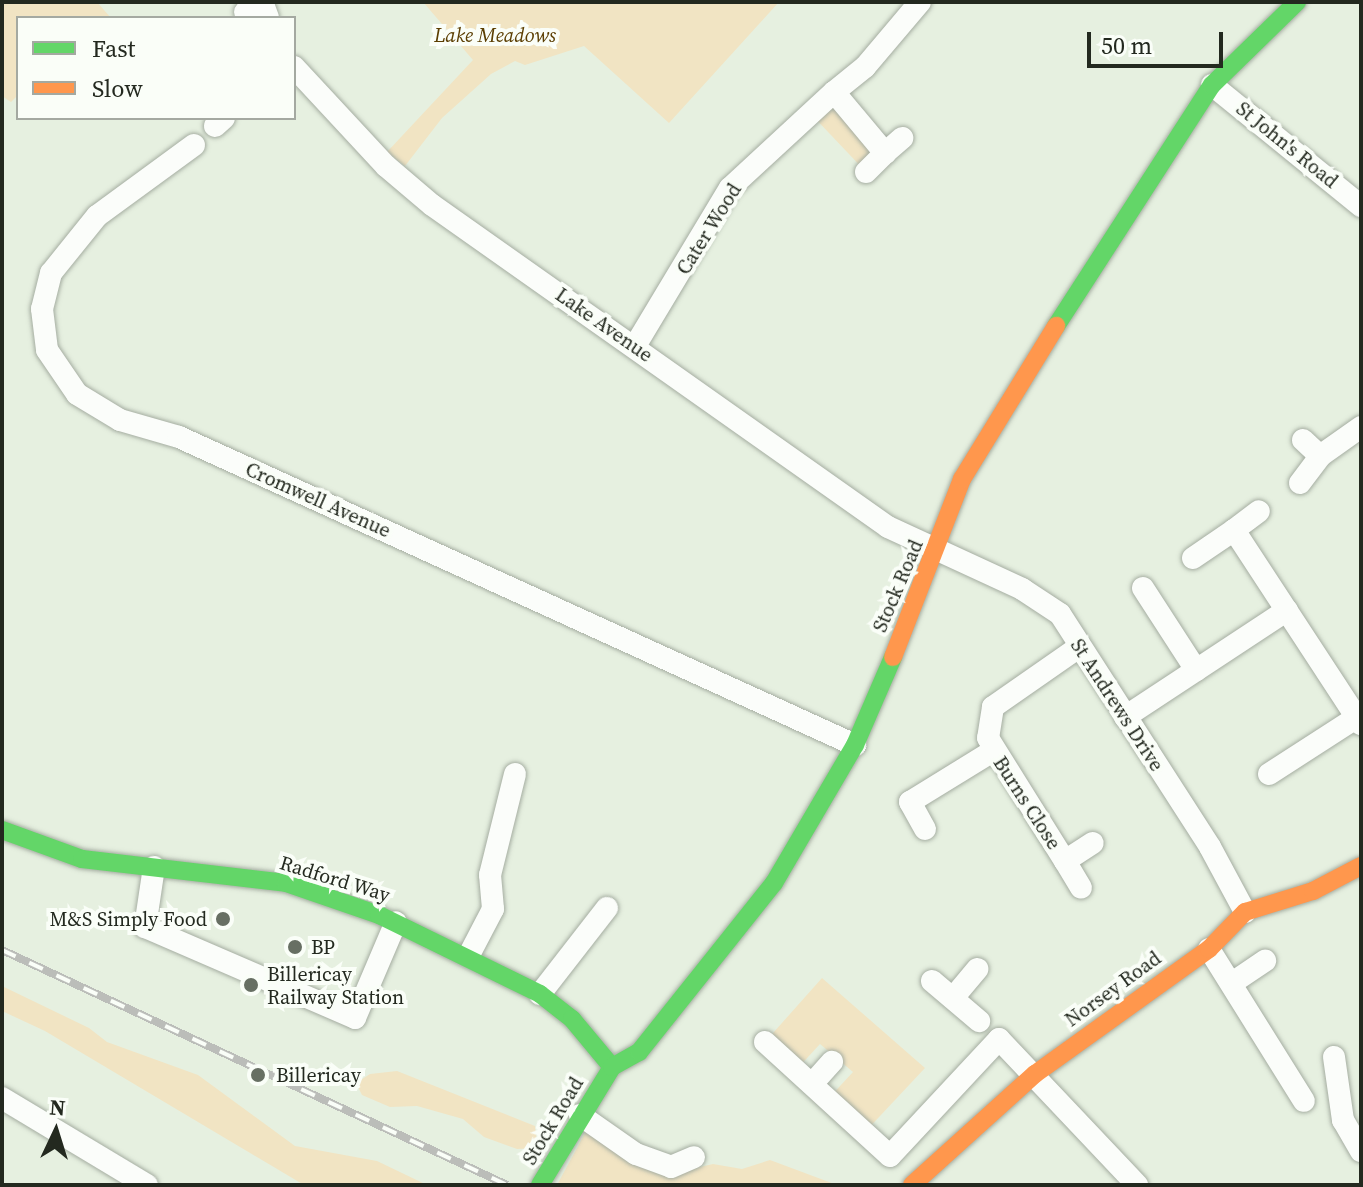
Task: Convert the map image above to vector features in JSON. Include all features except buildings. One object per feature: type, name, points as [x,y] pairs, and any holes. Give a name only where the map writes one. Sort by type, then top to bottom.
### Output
[{"type":"main road","name":"Stock Road","points":[[540,1185],[565,1138],[612,1067],[639,1052],[774,883],[855,745],[937,554],[962,479],[989,430],[1212,85],[1297,2]]},
{"type":"main road","name":"Radford Way","points":[[2,830],[82,859],[286,883],[396,922],[469,955],[540,994],[572,1019],[612,1067]]},
{"type":"main road","name":"Norsey Road","points":[[912,1185],[1035,1074],[1209,949],[1245,912],[1313,891],[1361,866]]},
{"type":"street","name":"Cater Wood","points":[[635,346],[730,188],[865,67],[920,2]]},
{"type":"street","name":"Lake Avenue","points":[[296,69],[408,187],[888,527],[937,554]]},
{"type":"street","name":"St John's Road","points":[[1212,85],[1361,206]]},
{"type":"street","points":[[834,92],[894,145],[866,172]]},
{"type":"street","name":"Cromwell Avenue","points":[[194,145],[97,216],[51,273],[42,309],[47,350],[77,394],[120,420],[179,437],[855,745]]},
{"type":"street","points":[[1300,483],[1320,456],[1361,427]]},
{"type":"street","points":[[1303,440],[1320,456]]},
{"type":"street","points":[[1193,558],[1259,511]]},
{"type":"street","points":[[1234,530],[1273,585],[1358,722],[1269,774]]},
{"type":"street","name":"St Andrews Drive","points":[[937,554],[1038,597],[1060,614],[1210,847],[1245,912]]},
{"type":"street","points":[[1143,588],[1196,670]]},
{"type":"street","points":[[1125,717],[1287,610]]},
{"type":"street","name":"Burns Close","points":[[1079,647],[993,707],[987,723],[993,751],[1081,888]]},
{"type":"street","points":[[925,829],[910,802],[993,751]]},
{"type":"street","points":[[469,955],[493,909],[490,875],[515,774]]},
{"type":"street","name":"Burns Close","points":[[1065,861],[1093,843]]},
{"type":"street","points":[[154,867],[145,927],[355,1018],[396,922]]},
{"type":"street","points":[[540,994],[607,908]]},
{"type":"street","points":[[1209,949],[1304,1101]]},
{"type":"street","points":[[1232,983],[1265,961]]},
{"type":"street","points":[[953,998],[977,969]]},
{"type":"street","points":[[932,981],[1035,1074],[1137,1185]]},
{"type":"street","points":[[765,1042],[890,1156],[990,1031]]},
{"type":"street","points":[[1334,1057],[1343,1120],[1361,1151]]},
{"type":"street","points":[[812,1084],[832,1062]]},
{"type":"street","points":[[2,1098],[147,1185]]},
{"type":"street","points":[[580,1115],[636,1154],[671,1167],[694,1157]]},
{"type":"green space","points":[[2,2],[97,2],[109,16],[16,16],[16,97],[11,102],[2,96]]},
{"type":"green space","name":"Lake Meadows","points":[[423,2],[779,2],[669,123],[584,46],[525,65],[515,61],[491,74],[442,118],[405,166],[387,152],[473,60]]},
{"type":"green space","points":[[834,92],[885,153],[866,172],[811,114]]},
{"type":"green space","points":[[822,978],[925,1068],[865,1132],[828,1099],[853,1072],[820,1044],[796,1070],[765,1042]]},
{"type":"green space","points":[[2,986],[89,1028],[107,1042],[198,1075],[295,1146],[377,1161],[427,1185],[304,1185],[45,1031],[2,1011]]},
{"type":"green space","points":[[397,1071],[535,1126],[538,1148],[517,1149],[484,1137],[463,1119],[417,1106],[390,1107],[362,1095],[356,1083],[370,1074]]},
{"type":"green space","points":[[591,1122],[691,1169],[713,1164],[742,1169],[770,1160],[837,1185],[557,1185]]},
{"type":"railway","points":[[2,950],[507,1185]]},
{"type":"traffic: fast","points":[[1056,326],[1212,85],[1297,2]]},
{"type":"traffic: fast","points":[[540,1185],[612,1067],[639,1052],[774,883],[855,745],[893,657]]},
{"type":"traffic: fast","points":[[2,830],[82,859],[286,883],[379,915],[540,994],[572,1019],[612,1067]]},
{"type":"traffic: slow","points":[[893,657],[962,479],[1056,326]]},
{"type":"traffic: slow","points":[[912,1185],[1035,1074],[1209,949],[1245,912],[1313,891],[1361,866]]},
{"type":"place","name":"M&S Simply Food","points":[[223,919]]},
{"type":"place","name":"BP","points":[[295,947]]},
{"type":"place","name":"Billericay Railway Station","points":[[251,985]]},
{"type":"place","name":"Billericay","points":[[258,1075]]}]
